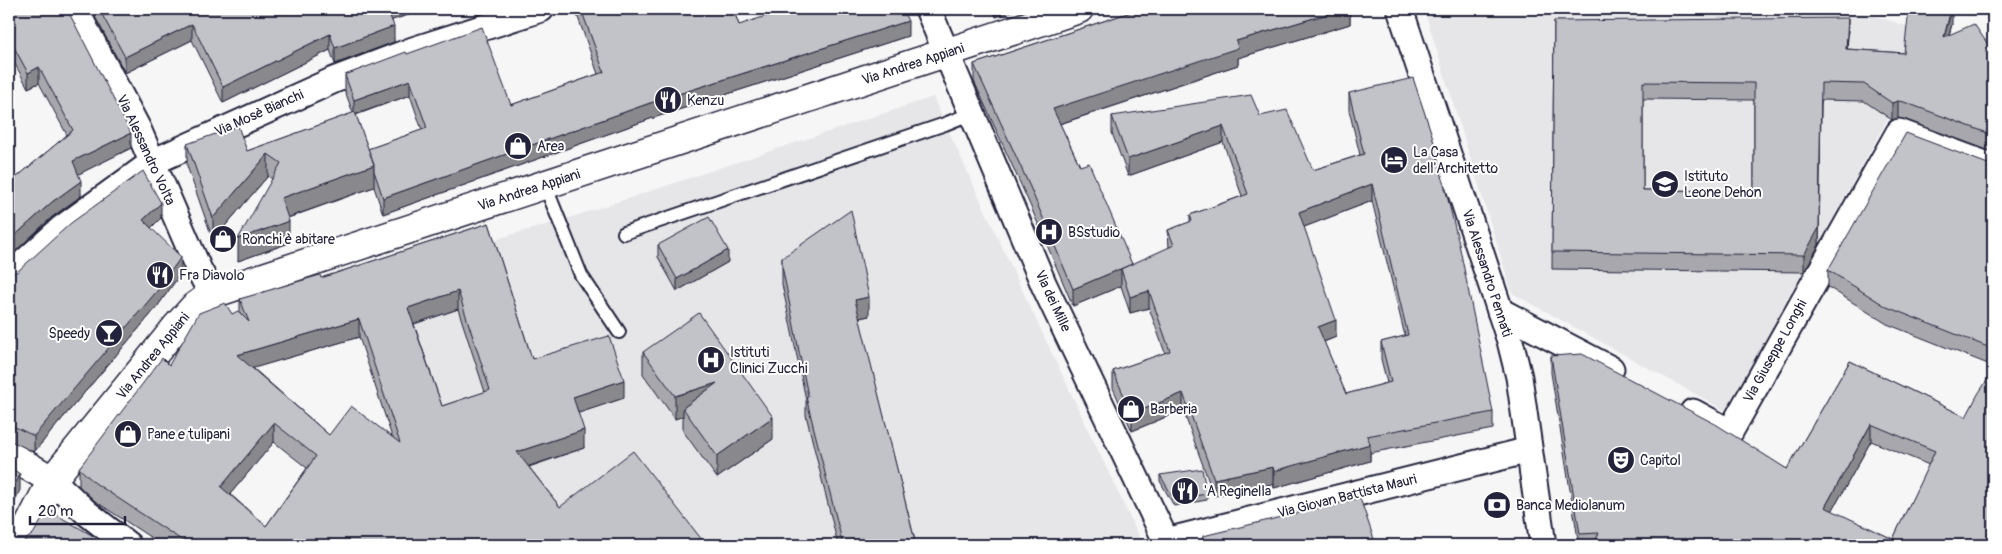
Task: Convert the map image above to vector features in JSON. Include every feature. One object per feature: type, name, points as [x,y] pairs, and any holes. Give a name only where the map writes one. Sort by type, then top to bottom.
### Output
[{"type":"street","name":"Via Alessandro Volta","points":[[75,9],[153,162],[199,270],[212,294]]},
{"type":"street","name":"Via Mosè Bianchi","points":[[9,276],[62,228],[153,162],[334,80],[413,50],[541,9]]},
{"type":"street","name":"Via dei Mille","points":[[928,9],[1044,284],[1167,543]]},
{"type":"street","name":"Via Andrea Appiani","points":[[19,545],[52,480],[176,326],[194,307],[212,294],[1079,9]]},
{"type":"street","name":"Via Alessandro Pennati","points":[[1400,9],[1500,311],[1519,377],[1543,545]]},
{"type":"street","name":"Via Giuseppe Longhi","points":[[1677,404],[1730,432],[1899,132],[1993,167]]},
{"type":"street","points":[[1500,311],[1633,381]]},
{"type":"street","name":"Via Giovan Battista Mauri","points":[[1167,543],[1529,450]]},
{"type":"street","points":[[9,455],[52,480],[87,513],[128,545]]},
{"type":"lane","points":[[624,233],[945,124],[972,113]]},
{"type":"lane","points":[[545,185],[581,274],[619,332]]},
{"type":"shaded area","name":"Istituto Leone Dehon","points":[[1424,9],[1851,9],[1907,26],[1912,69],[1884,126],[1726,411],[1512,293]]},
{"type":"shaded area","name":"Istituti Clinici Zucchi","points":[[933,97],[1143,545],[488,545],[399,439],[390,433],[344,289],[489,241],[560,221]]},
{"type":"building","points":[[9,9],[67,9],[131,133],[73,161],[81,181],[52,202],[9,241],[9,179],[11,182],[73,130],[39,67],[28,73],[9,38]]},
{"type":"building","points":[[99,9],[387,9],[394,26],[335,48],[330,34],[223,87],[192,24],[125,57]]},
{"type":"building","points":[[581,9],[733,9],[739,25],[787,9],[902,9],[908,21],[650,103],[383,198],[368,149],[427,128],[410,80],[354,100],[345,75],[406,52],[407,54],[482,27],[511,105],[604,72]]},
{"type":"building","points":[[1140,9],[1344,9],[1236,41],[1238,48],[1053,109],[1080,166],[1089,163],[1132,264],[1073,289],[1030,187],[974,64]]},
{"type":"building","points":[[1909,9],[1951,9],[1944,37],[1974,24],[1987,43],[1993,40],[1993,135],[1904,102],[1892,103],[1864,84],[1821,83],[1819,228],[1804,255],[1552,252],[1554,21],[1848,18],[1846,49],[1904,53]],"holes":[[[1643,82],[1754,83],[1754,191],[1643,190]]]},
{"type":"building","points":[[1413,78],[1432,135],[1459,244],[1493,412],[1367,436],[1370,444],[1274,471],[1273,467],[1214,479],[1183,393],[1132,414],[1113,371],[1170,351],[1149,291],[1130,297],[1121,269],[1174,245],[1168,230],[1192,221],[1190,215],[1248,194],[1223,126],[1128,159],[1112,116],[1251,95],[1260,116],[1287,110],[1313,170],[1364,154],[1349,93]],"holes":[[[1372,184],[1408,335],[1381,342],[1391,382],[1346,394],[1318,327],[1336,320],[1299,212]]]},
{"type":"building","points":[[355,112],[374,165],[281,198],[289,221],[238,239],[281,163],[268,154],[213,218],[187,144],[238,126],[247,151]]},
{"type":"building","points":[[1906,133],[1988,164],[1993,164],[1993,349],[1887,307],[1828,270]]},
{"type":"building","points":[[143,171],[161,203],[143,220],[181,257],[157,291],[34,436],[9,424],[9,274],[18,271],[71,223]]},
{"type":"building","points":[[851,210],[869,297],[855,300],[916,545],[843,545],[806,397],[808,396],[782,258]]},
{"type":"building","points":[[709,217],[728,250],[677,279],[658,245]]},
{"type":"building","points":[[489,223],[532,359],[609,336],[624,380],[573,397],[584,430],[517,452],[560,507],[633,451],[706,545],[189,545],[95,483],[79,468],[162,358],[169,365],[199,313],[225,303],[232,314],[238,311],[249,322],[240,299],[320,275],[321,278]],"holes":[[[458,291],[490,390],[442,406],[408,308]],[[359,319],[400,443],[351,406],[329,435],[237,355]],[[274,423],[316,456],[266,526],[221,487]]]},
{"type":"building","points":[[699,313],[773,417],[717,456],[683,408],[717,383],[675,396],[643,352]]},
{"type":"building","points":[[1582,354],[1717,425],[1787,469],[1850,361],[1966,417],[1993,371],[1993,545],[1593,545],[1599,533],[1580,534],[1551,356]],"holes":[[[1871,424],[1935,451],[1893,539],[1825,507]]]},
{"type":"building","points":[[9,457],[14,460],[9,466]]},
{"type":"building","points":[[9,467],[20,474],[9,498]]},
{"type":"building","name":"'A Reginella","points":[[1202,469],[1207,494],[1174,499],[1160,475]]},
{"type":"building","points":[[1360,498],[1376,545],[1200,545],[1203,536]]},
{"type":"building","points":[[48,510],[109,545],[21,545],[33,534]]},
{"type":"place","name":"Kenzu","points":[[668,100]]},
{"type":"place","name":"Area","points":[[518,146]]},
{"type":"place","name":"La Casa dell'Architetto","points":[[1394,160]]},
{"type":"place","name":"Istituto Leone Dehon","points":[[1665,184]]},
{"type":"place","name":"BSstudio","points":[[1049,232]]},
{"type":"place","name":"Ronchi è abitare","points":[[223,239]]},
{"type":"place","name":"Fra Diavolo","points":[[160,275]]},
{"type":"place","name":"Speedy","points":[[109,333]]},
{"type":"place","name":"Istituti Clinici Zucchi","points":[[711,360]]},
{"type":"place","name":"Barberia","points":[[1131,409]]},
{"type":"place","name":"Pane e tulipani","points":[[128,434]]},
{"type":"place","name":"Capitol","points":[[1621,460]]},
{"type":"place","name":"'A Reginella","points":[[1185,491]]},
{"type":"place","name":"Banca Mediolanum","points":[[1497,505]]}]
